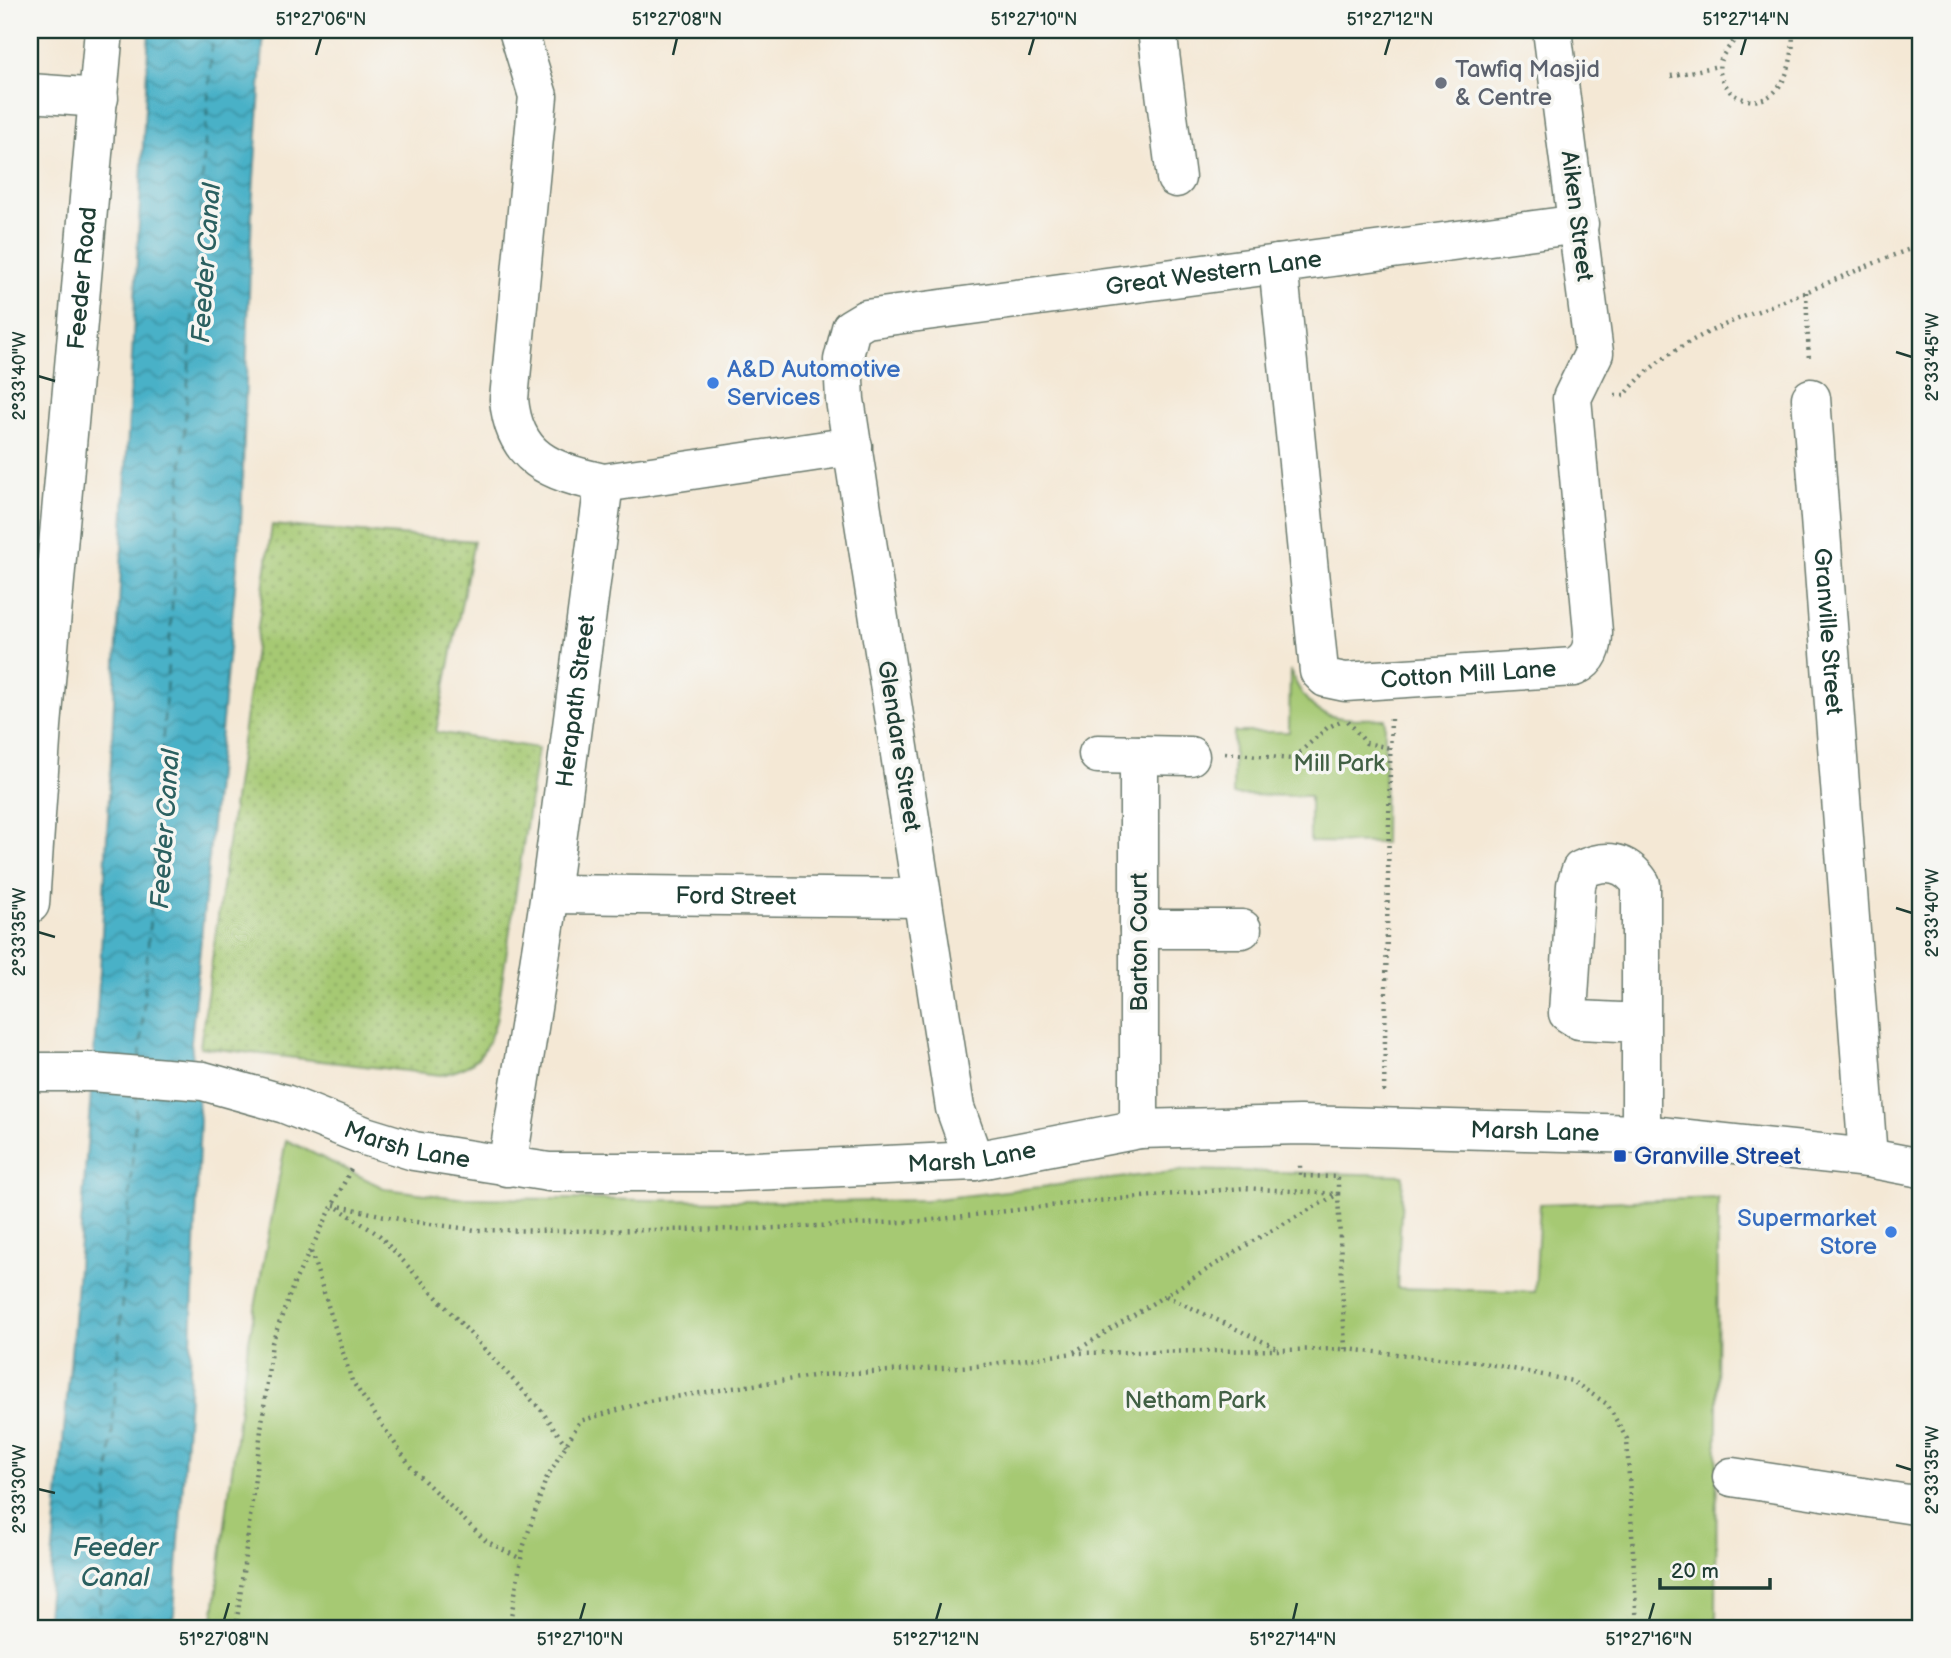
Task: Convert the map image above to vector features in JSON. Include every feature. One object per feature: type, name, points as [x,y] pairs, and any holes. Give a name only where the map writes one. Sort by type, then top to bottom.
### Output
[{"type":"street","name":"Feeder Road","points":[[30,904],[36,726],[104,30]]},
{"type":"street","points":[[518,30],[538,96],[509,399],[510,417],[526,449],[538,460],[568,476],[604,484],[853,446]]},
{"type":"street","points":[[1157,30],[1176,178]]},
{"type":"street","name":"Aiken Street","points":[[1552,30],[1594,353],[1572,398]]},
{"type":"street","points":[[30,93],[99,98]]},
{"type":"street","name":"Great Western Lane","points":[[851,328],[866,319],[1579,224]]},
{"type":"street","name":"Cotton Mill Lane","points":[[1278,264],[1315,659],[1318,671],[1335,682],[1574,667],[1590,653],[1593,632],[1572,398]]},
{"type":"street","name":"Glendare Street","points":[[851,328],[843,360],[853,446],[955,1108],[974,1161]]},
{"type":"street","name":"Granville Street","points":[[1811,398],[1868,1158]]},
{"type":"street","name":"Herapath Street","points":[[507,1167],[550,894],[604,484]]},
{"type":"street","points":[[1098,754],[1190,756]]},
{"type":"street","name":"Barton Court","points":[[1139,755],[1139,1129]]},
{"type":"street","name":"Ford Street","points":[[550,894],[922,898]]},
{"type":"street","points":[[1139,929],[1242,927]]},
{"type":"street","points":[[1642,1023],[1642,1134]]},
{"type":"street","name":"Marsh Lane","points":[[30,1072],[92,1072],[203,1082],[285,1104],[365,1136],[414,1151],[549,1172],[734,1172],[974,1161],[1139,1129],[1300,1125],[1642,1134],[1868,1158],[1921,1168]]},
{"type":"street","points":[[1732,1477],[1921,1506]]},
{"type":"path","points":[[1741,30],[1720,55],[1718,66],[1724,83],[1736,96],[1753,100],[1779,90],[1785,80],[1792,55],[1792,30]]},
{"type":"path","points":[[1671,76],[1718,66]]},
{"type":"path","points":[[1572,398],[1625,395],[1638,379],[1672,350],[1921,245]]},
{"type":"path","points":[[1806,292],[1811,398]]},
{"type":"path","points":[[1384,1127],[1391,679]]},
{"type":"path","points":[[1190,756],[1234,753],[1292,759],[1327,728],[1345,718],[1353,724],[1366,743],[1390,748]]},
{"type":"path","points":[[1300,1125],[1300,1175],[1338,1177],[1345,1349]]},
{"type":"path","points":[[236,1628],[272,1343],[294,1283],[365,1136]]},
{"type":"path","points":[[334,1205],[408,1221],[476,1230],[755,1229],[924,1221],[1074,1203],[1244,1188],[1338,1194]]},
{"type":"path","points":[[1074,1353],[1338,1194]]},
{"type":"path","points":[[334,1205],[379,1235],[541,1410],[566,1445]]},
{"type":"path","points":[[311,1251],[352,1381],[413,1470],[486,1541],[521,1559]]},
{"type":"path","points":[[1166,1296],[1280,1349]]},
{"type":"path","points":[[509,1628],[521,1559],[546,1479],[580,1421],[648,1401],[819,1375],[978,1366],[1074,1353],[1345,1349],[1479,1362],[1572,1381],[1607,1405],[1627,1438],[1637,1628]]},
{"type":"green space","points":[[272,525],[474,541],[436,732],[538,748],[496,1021],[488,1043],[478,1058],[453,1072],[441,1075],[200,1047]]},
{"type":"green space","name":"Mill Park","points":[[1290,670],[1298,688],[1316,709],[1351,719],[1385,719],[1384,843],[1310,842],[1310,796],[1233,795],[1234,732],[1289,732]]},
{"type":"green space","name":"Netham Park","points":[[286,1140],[386,1189],[458,1198],[822,1202],[927,1200],[1189,1170],[1403,1175],[1397,1288],[1535,1292],[1540,1204],[1718,1198],[1716,1628],[212,1628],[247,1351]]},
{"type":"water","name":"Feeder Canal","points":[[149,30],[264,30],[252,208],[241,525],[191,1042],[200,1120],[189,1395],[173,1628],[46,1628],[74,1321],[100,970]]},
{"type":"ferry route","points":[[140,1058],[213,30]]},
{"type":"ferry route","points":[[98,1628],[137,1095]]},
{"type":"place","name":"Tawfiq Masjid & Centre","points":[[1441,83]]},
{"type":"place","name":"A&D Automotive Services","points":[[713,383]]},
{"type":"place","name":"Granville Street","points":[[1620,1156]]},
{"type":"place","name":"Supermarket Store","points":[[1891,1232]]}]
